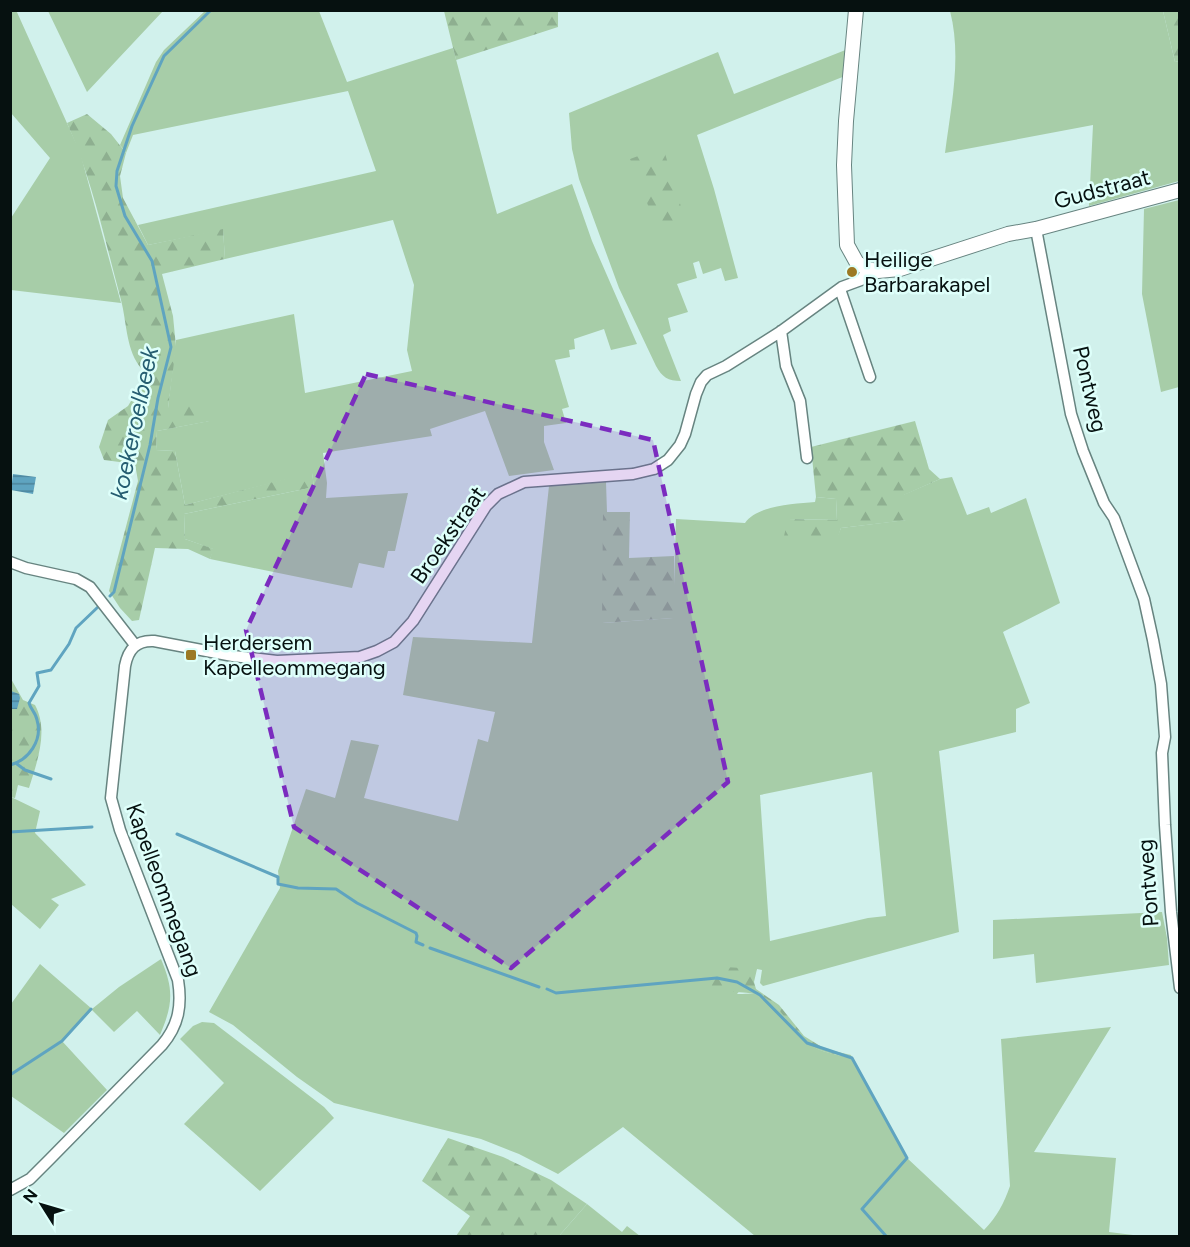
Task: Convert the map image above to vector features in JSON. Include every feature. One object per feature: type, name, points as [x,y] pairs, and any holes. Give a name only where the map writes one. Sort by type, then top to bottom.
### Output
[{"type":"street","points":[[856,10],[844,165],[847,245],[857,263],[878,272],[900,269],[1008,234],[1036,229]]},
{"type":"street","name":"Gudstraat","points":[[1036,229],[1179,190]]},
{"type":"street","name":"Pontweg","points":[[1036,229],[1071,414],[1083,451],[1104,503],[1114,518],[1144,599],[1153,640],[1161,684],[1165,737],[1162,753],[1165,825],[1179,987]]},
{"type":"street","name":"Broekstraat","points":[[135,645],[154,641],[233,656],[277,661],[360,657],[377,651],[394,642],[413,621],[486,506],[498,494],[524,482],[633,474],[654,469],[668,460],[681,445],[696,394],[707,375],[726,366],[782,331],[840,289],[861,280],[868,269]]},
{"type":"street","points":[[840,289],[870,377]]},
{"type":"street","points":[[782,331],[786,366],[800,401],[807,458]]},
{"type":"street","points":[[10,562],[26,568],[76,579],[90,587],[135,645]]},
{"type":"street","name":"Kapelleommegang","points":[[10,1190],[25,1182],[43,1166],[162,1045],[173,1031],[178,1016],[181,996],[178,980],[120,830],[111,798],[124,666],[135,645]]},
{"type":"highlighted area","points":[[366,374],[653,440],[728,782],[511,968],[294,827],[246,630]]},
{"type":"green space","points":[[16,10],[80,152],[121,303],[11,290],[11,218],[50,158],[11,113],[11,11]]},
{"type":"green space","points":[[48,11],[163,11],[87,92]]},
{"type":"green space","points":[[205,11],[319,11],[347,82],[453,48],[497,214],[572,184],[592,241],[637,344],[611,350],[604,329],[574,339],[575,349],[569,350],[570,357],[555,360],[569,407],[562,409],[566,423],[544,426],[544,442],[554,470],[509,476],[485,411],[430,429],[432,436],[323,453],[327,483],[326,498],[408,493],[395,551],[388,551],[384,568],[359,563],[352,588],[210,559],[213,549],[185,539],[184,514],[314,487],[312,473],[185,505],[175,451],[156,450],[157,431],[209,421],[168,408],[176,340],[294,314],[305,393],[412,371],[407,350],[414,285],[393,220],[225,259],[223,230],[148,245],[138,225],[376,171],[348,91],[133,135],[126,153],[120,145],[156,62],[164,50]]},
{"type":"green space","points":[[444,11],[558,11],[558,27],[456,60]]},
{"type":"green space","points":[[950,11],[1163,11],[1175,62],[1179,61],[1179,181],[1089,206],[1093,125],[945,153],[955,64]]},
{"type":"green space","points":[[1163,11],[1179,11],[1179,61],[1175,62]]},
{"type":"green space","points":[[848,49],[845,76],[697,135],[738,278],[725,281],[721,268],[703,274],[699,261],[693,263],[697,278],[677,284],[688,312],[668,318],[671,331],[663,335],[681,381],[666,378],[656,366],[619,288],[579,179],[572,149],[569,113],[718,52],[734,94]]},
{"type":"green space","points":[[87,114],[111,134],[126,153],[120,176],[123,198],[148,245],[223,229],[225,259],[162,274],[173,316],[176,347],[168,408],[208,402],[210,421],[157,431],[156,450],[175,451],[185,505],[312,472],[314,487],[184,514],[185,539],[214,549],[210,559],[188,549],[155,548],[139,620],[132,621],[109,591],[138,481],[135,464],[104,460],[99,447],[108,420],[128,406],[143,381],[142,369],[130,346],[121,300],[97,210],[84,166],[67,123]]},
{"type":"green space","points":[[663,147],[685,220],[658,231],[630,159]]},
{"type":"green space","points":[[1179,200],[1179,387],[1161,392],[1142,294],[1144,209]]},
{"type":"green space","points":[[915,421],[929,469],[940,479],[904,495],[908,520],[841,528],[837,540],[789,540],[784,536],[788,519],[837,520],[836,499],[816,497],[811,447]]},
{"type":"green space","points":[[952,477],[967,515],[989,507],[991,513],[1026,498],[1060,603],[1003,632],[1030,703],[1016,709],[1016,732],[939,751],[959,932],[763,986],[760,983],[762,970],[757,969],[737,994],[758,994],[769,999],[800,1038],[807,1043],[823,1051],[852,1058],[907,1158],[984,1230],[1000,1210],[1010,1186],[1001,1039],[1111,1027],[1034,1152],[1116,1158],[1109,1232],[1141,1236],[755,1236],[623,1127],[558,1174],[519,1154],[481,1139],[334,1103],[297,1077],[233,1025],[209,1012],[280,888],[278,871],[306,789],[335,798],[351,740],[379,745],[364,798],[458,821],[478,739],[488,742],[495,712],[403,695],[413,637],[532,643],[549,486],[606,482],[607,512],[603,512],[603,623],[673,618],[676,519],[745,523],[758,512],[767,509],[815,502],[816,497],[836,499],[837,520],[788,519],[789,540],[836,540],[841,528],[906,520],[903,495],[940,479]],"holes":[[[872,772],[886,916],[868,918],[770,941],[760,795]]]},
{"type":"green space","points":[[603,512],[630,512],[629,558],[674,556],[674,618],[602,623]]},
{"type":"green space","points":[[10,677],[23,700],[35,705],[41,725],[40,746],[29,788],[18,785],[15,798],[10,797]]},
{"type":"green space","points":[[11,797],[40,811],[35,833],[86,885],[51,899],[59,905],[40,929],[11,904]]},
{"type":"green space","points":[[1162,912],[1169,965],[1036,983],[1034,954],[993,959],[993,920]]},
{"type":"green space","points":[[161,959],[170,988],[170,997],[160,1035],[137,1011],[114,1032],[92,1010],[62,1041],[107,1090],[64,1133],[11,1096],[11,1004],[40,964],[92,1009],[119,987]]},
{"type":"green space","points":[[725,967],[757,969],[754,982],[756,989],[779,1005],[804,1036],[825,1049],[851,1055],[852,1058],[823,1051],[807,1044],[800,1039],[779,1010],[766,998],[747,993],[707,991],[698,980],[708,971]]},
{"type":"green space","points":[[202,1022],[214,1023],[324,1107],[334,1118],[260,1191],[184,1124],[224,1083],[180,1039],[193,1026]]},
{"type":"green space","points":[[448,1138],[503,1157],[551,1180],[587,1204],[559,1236],[456,1236],[470,1216],[422,1181]]},
{"type":"green space","points":[[587,1204],[622,1232],[627,1226],[640,1236],[559,1236]]},
{"type":"water","points":[[13,474],[36,477],[33,494],[11,490]]},
{"type":"water","points":[[11,691],[19,694],[17,709],[11,709]]},
{"type":"waterway","name":"koekeroelbeek","points":[[110,596],[114,592],[171,347],[152,261],[125,216],[116,186],[117,171],[132,126],[164,56],[211,10]]},
{"type":"waterway","name":"koekeroelbeek","points":[[10,765],[23,759],[36,742],[37,720],[29,703],[39,686],[37,673],[51,670],[69,644],[76,628],[99,606]]},
{"type":"waterway","points":[[17,764],[25,770],[51,779]]},
{"type":"waterway","points":[[10,832],[92,827]]},
{"type":"waterway","points":[[177,834],[278,877],[278,884],[298,888],[336,889],[357,903],[416,933],[416,942],[423,945]]},
{"type":"waterway","points":[[430,948],[539,987]]},
{"type":"waterway","points":[[547,989],[556,993],[717,978],[737,982],[760,995],[807,1043],[852,1058],[907,1158],[862,1209],[886,1236]]},
{"type":"waterway","points":[[10,1075],[62,1041],[91,1009]]},
{"type":"place","name":"Heilige Barbarakapel","points":[[852,272]]},
{"type":"place","name":"Herdersem Kapelleommegang","points":[[191,655]]}]
